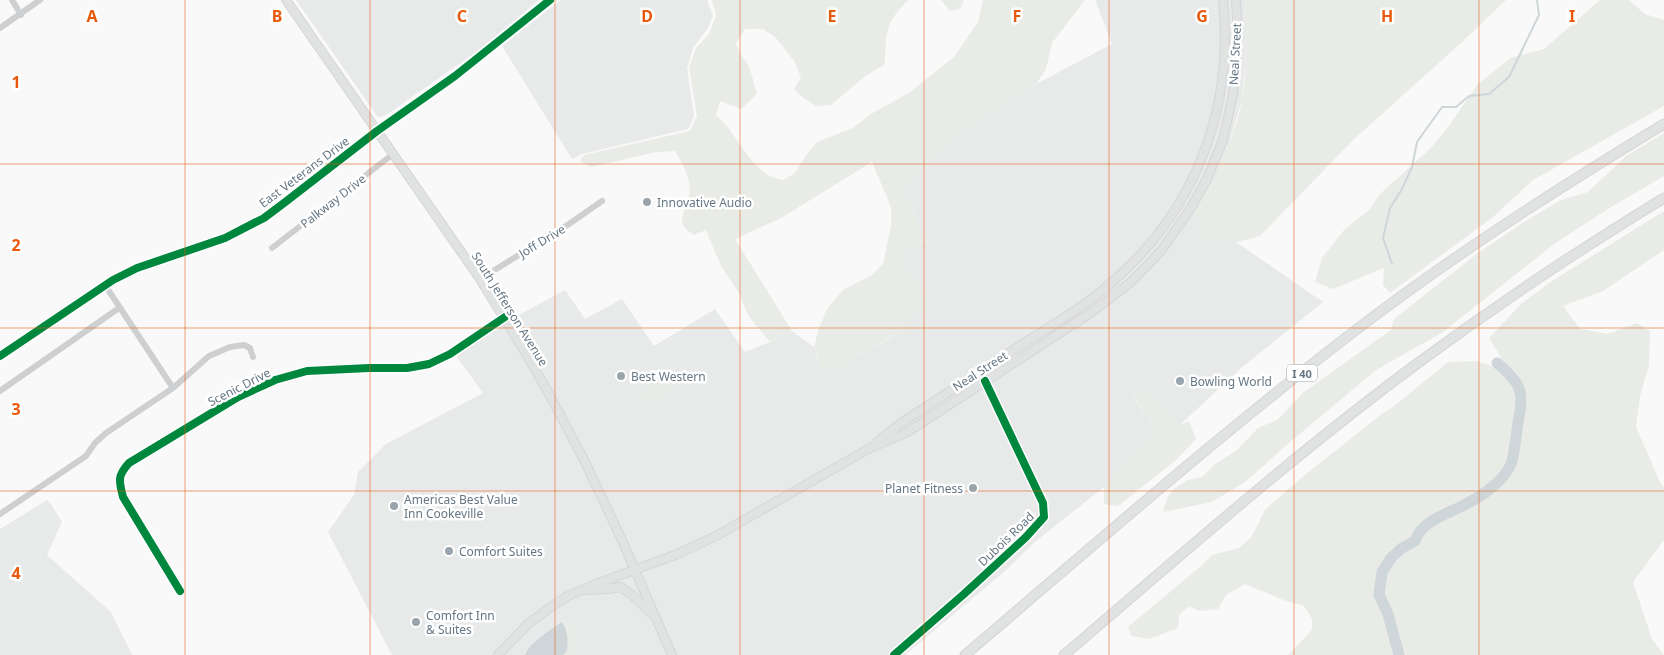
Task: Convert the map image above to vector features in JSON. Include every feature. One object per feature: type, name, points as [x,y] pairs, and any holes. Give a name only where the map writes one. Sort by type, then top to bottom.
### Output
[{"type":"highway","name":"I 40","points":[[966,654],[1213,445],[1352,332],[1490,233],[1564,184],[1664,124]]},
{"type":"highway","points":[[1064,655],[1263,486],[1417,364],[1553,268],[1664,198]]},
{"type":"main road","name":"South Jefferson Avenue","points":[[286,0],[505,317],[567,428],[635,570],[672,655]]},
{"type":"main road","name":"Neal Street","points":[[870,448],[901,423],[1087,303],[1131,265],[1153,240],[1175,210],[1192,181],[1214,125],[1223,76],[1226,31],[1223,0]]},
{"type":"main road","name":"Neal Street","points":[[498,655],[536,618],[555,604],[582,590],[675,555],[716,536],[870,448],[906,433],[1108,300],[1130,283],[1161,251],[1177,230],[1206,179],[1223,140],[1233,94],[1236,65],[1238,32],[1236,0]]},
{"type":"main road","points":[[582,590],[621,587],[656,618]]},
{"type":"street","points":[[12,0],[21,15]]},
{"type":"street","points":[[0,28],[40,0]]},
{"type":"street","name":"East Veterans Drive","points":[[0,356],[105,285],[137,268],[225,238],[244,229],[284,203],[376,131],[454,76],[550,0]]},
{"type":"street","name":"Palkway Drive","points":[[272,248],[393,154]]},
{"type":"street","name":"Joff Drive","points":[[480,279],[569,224],[602,200]]},
{"type":"street","points":[[105,285],[173,388]]},
{"type":"street","points":[[0,391],[119,308]]},
{"type":"street","name":"Scenic Drive","points":[[180,591],[123,496],[119,480],[122,471],[129,463],[238,397],[275,380],[307,371],[407,368],[428,364],[450,354],[505,317]]},
{"type":"street","points":[[0,514],[86,456],[95,442],[106,433],[173,388],[209,356],[230,347],[244,344],[250,348],[253,357]]},
{"type":"street","name":"Dubois Road","points":[[894,655],[959,599],[1026,537],[1044,517],[1043,503],[985,381]]},
{"type":"shaded area","points":[[296,0],[539,0],[479,50],[381,117],[377,116]]},
{"type":"shaded area","points":[[561,0],[707,0],[713,16],[708,28],[693,48],[687,68],[694,116],[688,129],[582,154],[572,159],[502,46]]},
{"type":"shaded area","points":[[712,0],[909,0],[895,15],[888,29],[885,64],[864,77],[831,105],[816,106],[794,89],[801,78],[795,62],[776,38],[763,29],[745,29],[736,43],[741,55],[749,66],[757,94],[741,109],[720,101],[716,115],[723,121],[758,167],[769,176],[783,180],[794,174],[817,142],[853,128],[871,114],[909,93],[954,57],[978,22],[983,0],[1085,0],[1052,43],[1046,69],[1036,84],[951,137],[902,189],[913,207],[917,225],[928,244],[908,249],[901,258],[929,305],[905,321],[910,331],[902,338],[894,335],[830,372],[822,370],[814,347],[819,328],[827,309],[843,290],[872,275],[883,264],[891,226],[891,207],[872,162],[781,218],[735,239],[792,331],[770,342],[748,315],[739,293],[721,266],[706,230],[694,235],[682,223],[690,193],[685,170],[675,151],[656,152],[591,167],[580,161],[584,155],[690,131],[697,116],[689,67],[696,48],[709,34],[716,15]]},
{"type":"shaded area","points":[[941,0],[964,0],[960,9],[950,11]]},
{"type":"shaded area","points":[[1095,0],[1244,0],[1246,54],[1242,99],[1229,144],[1214,179],[1194,213],[1323,302],[1240,369],[1180,425],[1167,415],[1157,401],[1132,386],[1132,395],[1159,433],[1104,487],[1036,541],[1005,571],[905,655],[392,655],[328,532],[354,495],[358,472],[386,444],[483,393],[456,356],[495,328],[565,290],[585,319],[622,299],[654,346],[715,309],[745,352],[792,331],[814,347],[818,361],[830,372],[895,335],[902,338],[910,274],[901,257],[908,249],[928,243],[917,225],[913,207],[902,189],[951,137],[1036,84],[1112,44]]},
{"type":"shaded area","points":[[1244,0],[1506,0],[1354,139],[1260,236],[1234,243],[1201,243],[1200,220],[1194,213],[1229,144],[1242,100],[1246,63]]},
{"type":"shaded area","points":[[1600,0],[1629,0],[1645,14],[1664,20],[1664,106],[1533,180],[1493,217],[1390,293],[1383,285],[1384,268],[1333,289],[1315,282],[1322,258],[1344,230],[1369,210],[1380,194],[1431,148],[1477,85],[1510,58],[1544,49]]},
{"type":"shaded area","points":[[1664,133],[1664,176],[1611,207],[1554,244],[1443,332],[1376,370],[1245,482],[1212,502],[1163,512],[1167,498],[1175,488],[1187,480],[1202,477],[1215,464],[1237,450],[1258,428],[1277,420],[1304,392],[1391,330],[1394,319],[1478,253],[1561,200],[1588,192],[1626,156]]},
{"type":"shaded area","points":[[1664,211],[1664,250],[1603,291],[1563,306],[1580,329],[1608,334],[1637,323],[1650,331],[1649,365],[1640,396],[1636,427],[1664,487],[1664,540],[1633,582],[1652,639],[1664,655],[1288,655],[1312,630],[1312,619],[1304,606],[1286,601],[1245,584],[1226,595],[1218,609],[1199,611],[1189,606],[1179,615],[1178,628],[1149,639],[1131,636],[1128,627],[1212,555],[1239,548],[1251,538],[1265,510],[1301,478],[1448,362],[1477,361],[1496,368],[1501,357],[1489,338],[1521,304],[1552,281]]},
{"type":"shaded area","points":[[666,379],[672,389],[648,404],[641,393]]},
{"type":"shaded area","points":[[1132,385],[1157,401],[1167,415],[1180,425],[1189,421],[1196,439],[1176,460],[1118,506],[1104,504],[1104,487],[1159,433],[1132,394]]},
{"type":"shaded area","points":[[47,500],[62,522],[47,555],[111,612],[132,655],[0,655],[0,529]]},
{"type":"shaded area","points":[[567,618],[576,645],[575,655],[563,655],[567,651],[566,629],[562,622]]},
{"type":"shaded area","points":[[562,622],[567,640],[567,651],[563,655],[525,655],[527,650],[536,641]]},
{"type":"waterway","points":[[1392,264],[1383,238],[1390,208],[1402,189],[1412,167],[1417,142],[1442,107],[1456,107],[1469,96],[1489,94],[1509,77],[1539,15],[1537,0]]},
{"type":"waterway","points":[[1399,655],[1388,614],[1379,595],[1382,572],[1391,558],[1402,548],[1415,541],[1423,528],[1436,518],[1479,497],[1498,482],[1511,464],[1521,395],[1511,376],[1497,363]]},
{"type":"cycle path","points":[[0,356],[113,280],[137,268],[225,238],[264,218],[377,131],[455,76],[550,0]]},
{"type":"cycle path","points":[[180,591],[123,497],[120,479],[122,472],[129,463],[238,397],[275,380],[307,371],[407,368],[429,364],[450,354],[505,317]]},
{"type":"cycle path","points":[[894,655],[1026,537],[1044,517],[1043,503],[985,381]]},
{"type":"place","name":"Innovative Audio","points":[[647,202]]},
{"type":"place","name":"Best Western","points":[[621,376]]},
{"type":"place","name":"Bowling World","points":[[1180,381]]},
{"type":"place","name":"Planet Fitness","points":[[973,488]]},
{"type":"place","name":"Americas Best Value Inn Cookeville","points":[[394,506]]},
{"type":"place","name":"Comfort Suites","points":[[449,551]]},
{"type":"place","name":"Comfort Inn & Suites","points":[[416,622]]}]
